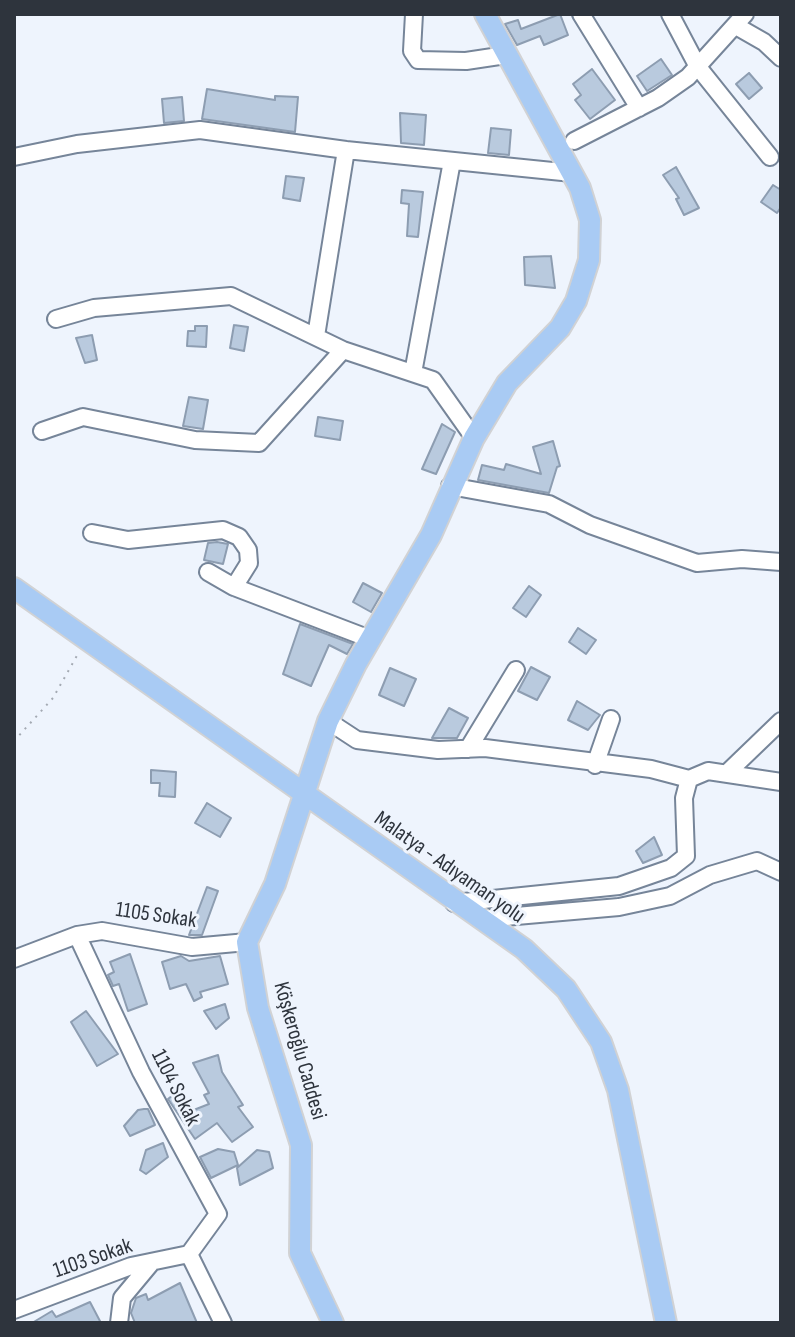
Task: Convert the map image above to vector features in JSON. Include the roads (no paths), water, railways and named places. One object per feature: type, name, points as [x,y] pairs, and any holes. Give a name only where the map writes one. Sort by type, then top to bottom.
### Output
[{"type":"main road","points":[[247,942],[275,884],[328,721],[370,639],[431,535],[450,486],[474,438],[507,383],[560,328],[576,301],[589,260],[590,220],[572,173],[485,14]]},
{"type":"main road","name":"Malatya - Adıyaman yolu","points":[[14,588],[85,642],[454,903],[524,949],[566,989],[601,1042],[618,1090],[666,1323]]},
{"type":"main road","name":"Köşkeroğlu Caddesi","points":[[247,942],[258,1008],[301,1145],[300,1253],[333,1323]]},
{"type":"street","points":[[414,14],[412,51],[418,60],[466,61],[506,55]]},
{"type":"street","points":[[581,14],[639,108]]},
{"type":"street","points":[[670,14],[698,67],[770,157]]},
{"type":"street","points":[[574,141],[639,108],[688,77],[740,18],[781,58]]},
{"type":"street","points":[[14,157],[77,144],[200,130],[346,150],[572,173]]},
{"type":"street","points":[[316,336],[346,150]]},
{"type":"street","points":[[413,373],[452,161]]},
{"type":"street","points":[[56,319],[94,308],[231,296],[343,350],[433,380],[474,438]]},
{"type":"street","points":[[42,431],[83,417],[195,440],[259,443],[343,350]]},
{"type":"street","points":[[450,486],[549,504],[590,525],[697,563],[742,559],[781,562]]},
{"type":"street","points":[[92,533],[128,540],[223,530],[239,537],[248,550],[249,563],[234,587]]},
{"type":"street","points":[[208,572],[234,587],[370,639]]},
{"type":"street","points":[[468,749],[516,670]]},
{"type":"street","points":[[595,765],[611,719]]},
{"type":"street","points":[[328,721],[357,740],[651,769],[689,779],[708,771],[781,782]]},
{"type":"street","points":[[727,773],[781,721]]},
{"type":"street","points":[[454,903],[619,886],[671,868],[686,856],[684,798],[689,779]]},
{"type":"street","points":[[482,919],[619,907],[670,896],[710,875],[757,861],[781,872]]},
{"type":"street","name":"1105 Sokak","points":[[14,959],[77,935],[102,931],[192,947],[247,942]]},
{"type":"street","name":"1104 Sokak","points":[[77,935],[141,1072],[218,1214],[189,1254]]},
{"type":"street","points":[[189,1254],[223,1323]]},
{"type":"street","name":"1103 Sokak","points":[[14,1310],[131,1266],[189,1254]]},
{"type":"street","points":[[119,1323],[122,1298],[152,1262]]},
{"type":"street","points":[[318,1295],[326,1323]]}]
